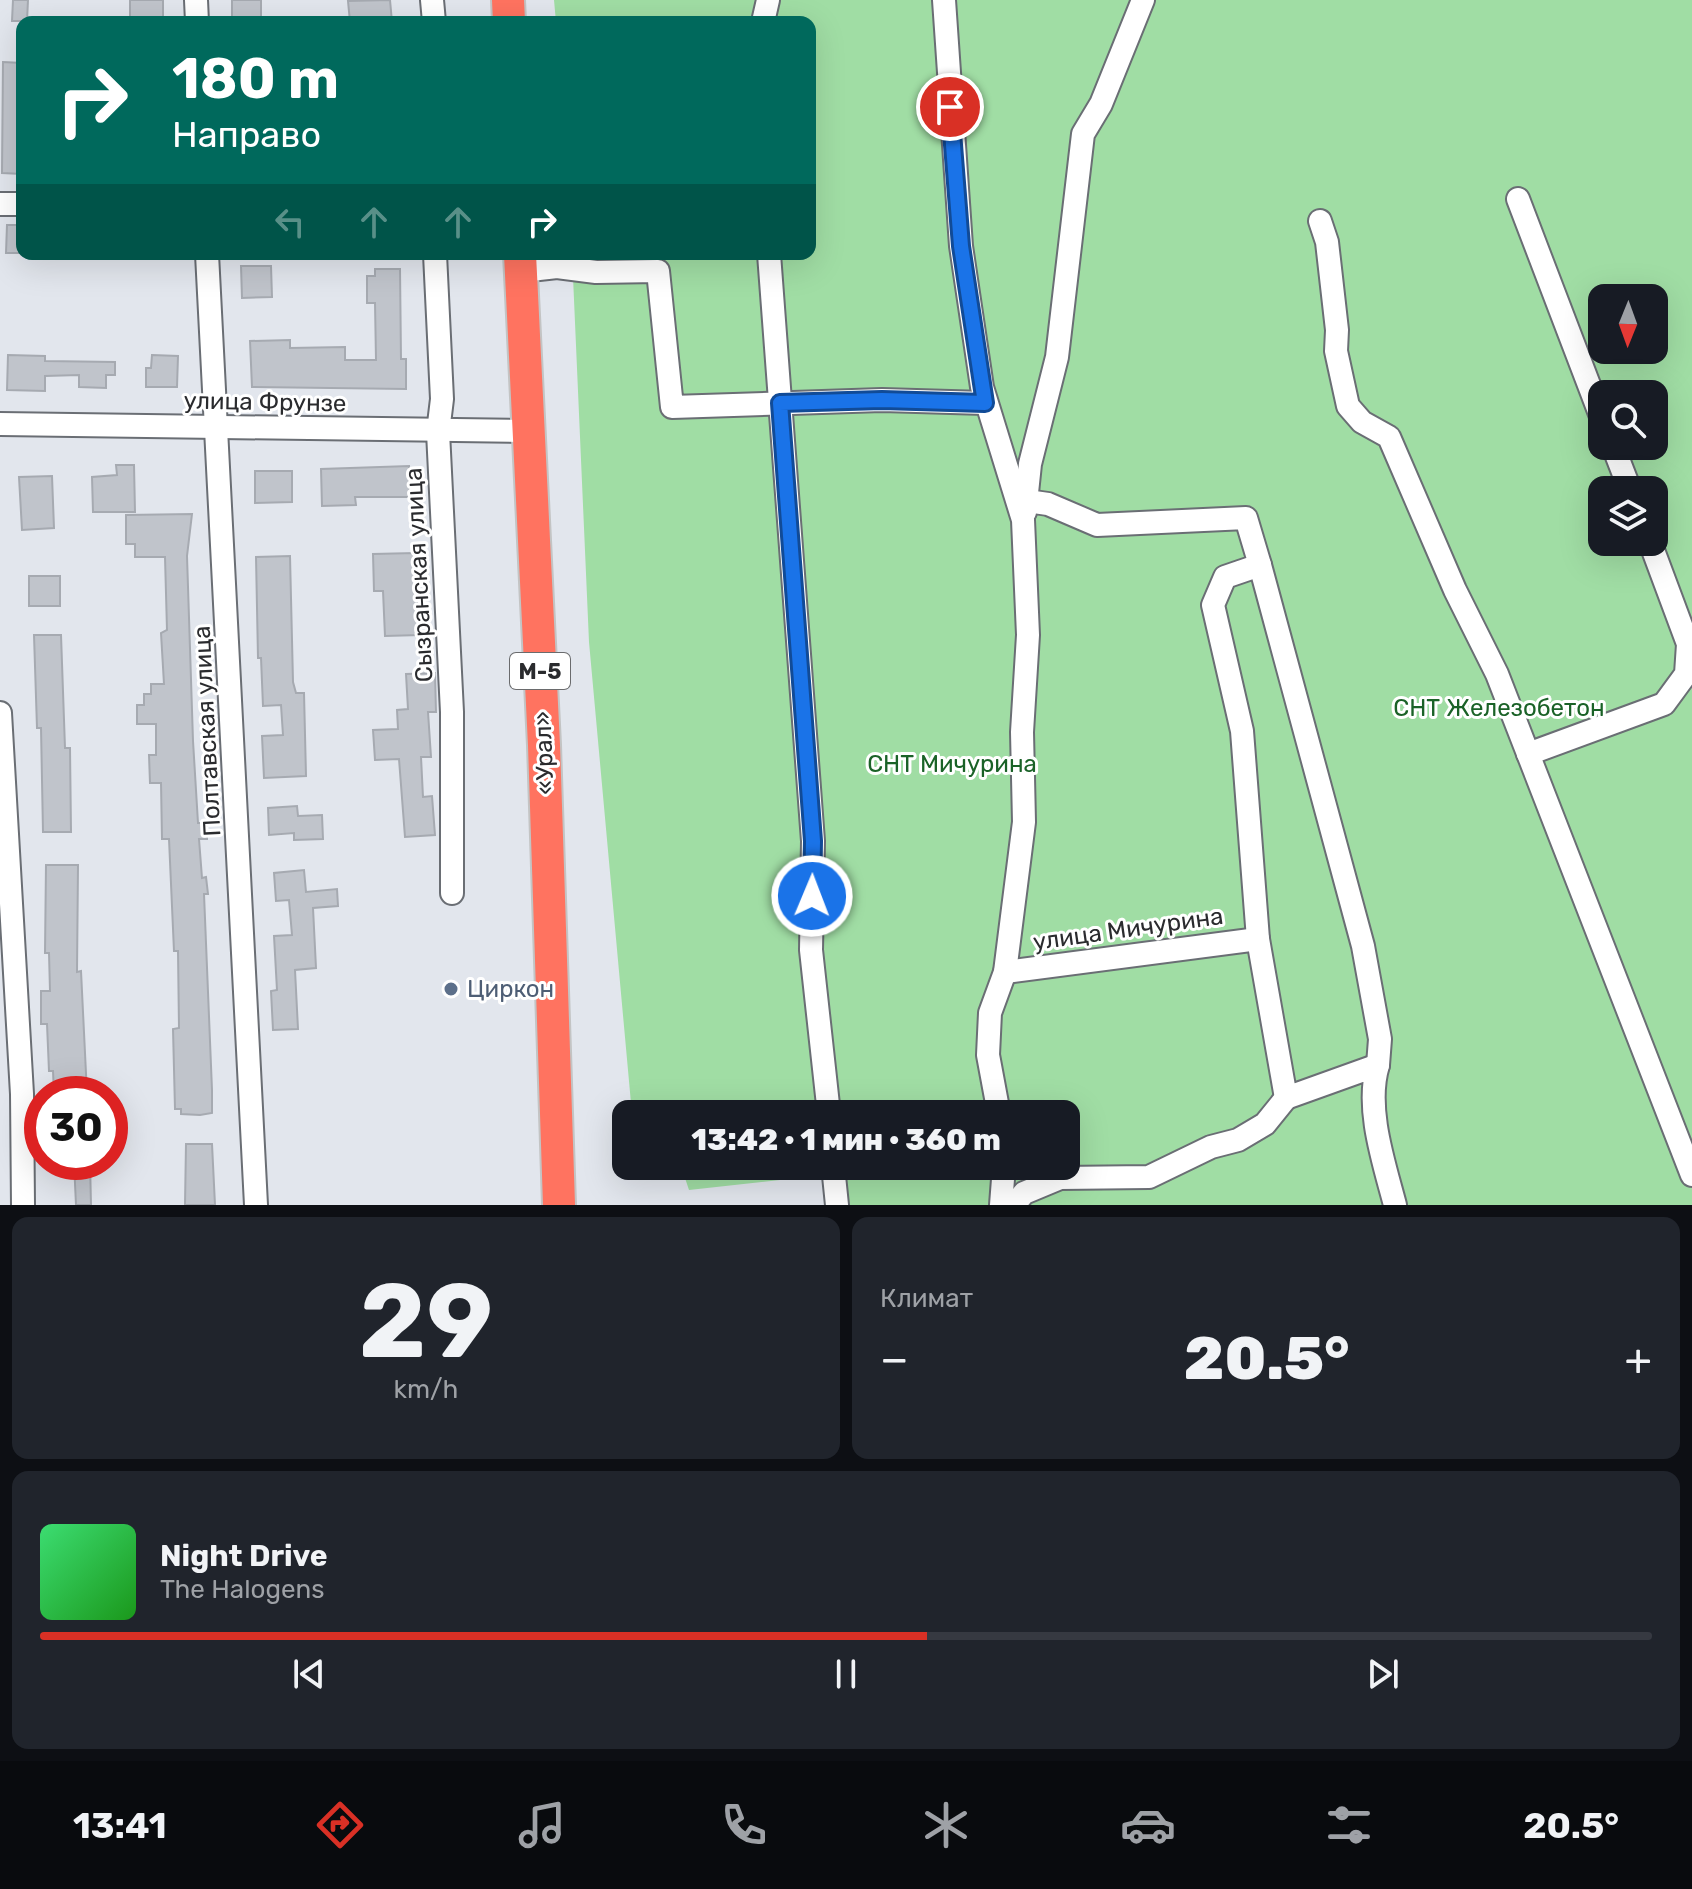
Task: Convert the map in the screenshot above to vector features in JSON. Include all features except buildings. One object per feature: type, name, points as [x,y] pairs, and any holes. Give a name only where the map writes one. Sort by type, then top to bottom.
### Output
[{"type":"highway","name":"«Урал»","points":[[521,262],[557,1072],[559,1205]]},
{"type":"street","points":[[944,0],[961,246],[985,403],[1025,511]]},
{"type":"street","points":[[996,1100],[988,1055],[990,1013],[1005,972],[1024,822],[1022,732],[1028,635],[1025,511],[1030,464],[1057,357],[1083,134],[1101,104],[1143,0]]},
{"type":"street","points":[[1518,199],[1588,382]]},
{"type":"street","points":[[1320,221],[1327,242],[1337,330],[1336,351],[1348,406],[1362,422],[1389,437],[1455,590],[1497,674],[1692,1175]]},
{"type":"street","name":"Полтавская улица","points":[[207,260],[219,427],[256,1205]]},
{"type":"street","name":"Сызранская улица","points":[[435,260],[442,399],[438,432],[452,712],[452,893]]},
{"type":"street","points":[[769,260],[813,841],[811,950],[827,1100]]},
{"type":"street","points":[[521,262],[596,272],[661,262],[672,407],[882,400],[985,403]]},
{"type":"street","name":"улица Фрунзе","points":[[0,424],[528,431]]},
{"type":"street","points":[[1025,511],[1048,504],[1097,525],[1246,518],[1363,946],[1380,1039],[1378,1065],[1372,1085],[1384,1165],[1395,1205]]},
{"type":"street","points":[[1528,754],[1664,704],[1686,674],[1688,644],[1655,556]]},
{"type":"street","points":[[1260,565],[1225,577],[1213,605],[1242,731],[1258,939],[1286,1098]]},
{"type":"street","points":[[0,713],[22,1094],[23,1205]]},
{"type":"street","name":"улица Мичурина","points":[[1005,972],[1258,939]]},
{"type":"street","points":[[1014,1205],[1024,1193],[1060,1178],[1149,1177],[1211,1147],[1238,1140],[1265,1124],[1286,1098],[1378,1065]]},
{"type":"street","points":[[834,1180],[837,1205]]},
{"type":"street","points":[[1001,1205],[1003,1180]]},
{"type":"green space","name":"СНТ Мичурина","points":[[554,0],[1692,0],[1692,1205],[828,1205],[825,1180],[1080,1180],[1080,1100],[631,1100],[589,642],[572,260],[816,260],[816,16],[555,16]]},
{"type":"green space","name":"СНТ Мичурина","points":[[686,1180],[780,1180],[689,1190]]},
{"type":"place","name":"Циркон","points":[[451,989]]},
{"type":"route","points":[[812,896],[813,841],[780,403],[882,400],[985,403],[961,246],[950,107]]},
{"type":"park label","name":"СНТ Железобетон","points":[[1499,708]]}]
